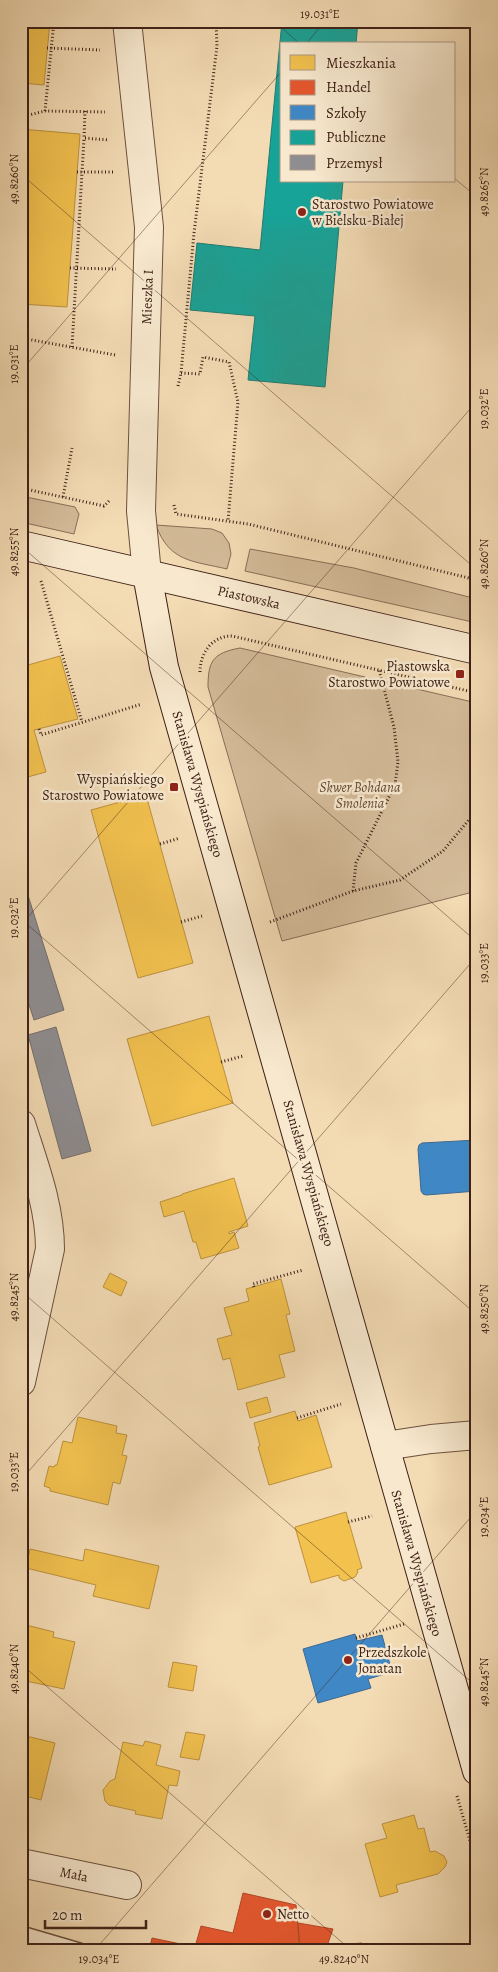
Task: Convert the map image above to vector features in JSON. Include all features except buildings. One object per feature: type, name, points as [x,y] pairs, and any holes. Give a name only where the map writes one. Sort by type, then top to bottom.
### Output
[{"type":"street","name":"Mieszka I","points":[[127,21],[149,227],[141,511],[147,574]]},
{"type":"street","name":"Piastowska","points":[[21,546],[477,650]]},
{"type":"street","name":"Stanisława Wyspiańskiego","points":[[147,574],[164,667],[477,1771]]},
{"type":"street","points":[[21,1124],[46,1204],[50,1228],[50,1249],[21,1382]]},
{"type":"street","points":[[385,1446],[477,1435]]},
{"type":"street","name":"Mała","points":[[21,1863],[126,1885]]},
{"type":"lane","points":[[21,1934],[79,1951]]},
{"type":"path","points":[[45,111],[49,48],[54,21]]},
{"type":"path","points":[[177,391],[181,373],[217,46],[216,21]]},
{"type":"path","points":[[49,48],[103,50]]},
{"type":"path","points":[[72,347],[80,172],[85,110]]},
{"type":"path","points":[[21,117],[45,111],[85,110],[110,112]]},
{"type":"path","points":[[84,138],[112,140]]},
{"type":"path","points":[[80,172],[116,172],[115,164]]},
{"type":"path","points":[[70,268],[122,269]]},
{"type":"path","points":[[21,338],[123,356]]},
{"type":"path","points":[[181,373],[200,374],[203,358],[229,362],[238,402],[228,521]]},
{"type":"path","points":[[63,497],[72,448]]},
{"type":"path","points":[[21,488],[104,506],[111,499]]},
{"type":"path","points":[[173,497],[176,514],[228,521],[343,546],[477,580]]},
{"type":"path","points":[[48,578],[39,576],[82,722]]},
{"type":"path","points":[[200,678],[200,663],[203,654],[214,641],[223,636],[232,636],[477,693]]},
{"type":"path","points":[[353,891],[356,863],[395,785],[398,762],[394,727],[379,670]]},
{"type":"path","points":[[39,729],[41,735],[150,702]]},
{"type":"path","points":[[267,923],[353,891],[400,880],[443,851],[477,810]]},
{"type":"path","points":[[160,844],[188,836]]},
{"type":"path","points":[[181,922],[209,914]]},
{"type":"path","points":[[221,1062],[249,1055]]},
{"type":"path","points":[[254,1287],[253,1284],[309,1268]]},
{"type":"path","points":[[297,1418],[346,1402]]},
{"type":"path","points":[[348,1522],[378,1514]]},
{"type":"path","points":[[356,1638],[408,1623]]},
{"type":"green space","points":[[21,496],[75,507],[79,514],[74,534],[21,522]]},
{"type":"green space","points":[[156,525],[212,529],[222,533],[229,543],[231,554],[227,569],[193,561],[175,553],[161,537]]},
{"type":"green space","points":[[250,549],[354,568],[477,599],[477,623],[245,571]]},
{"type":"green space","name":"Skwer Bohdana Smolenia","points":[[240,648],[477,703],[477,891],[282,941],[208,687],[209,671],[214,660],[224,653]]},
{"type":"place","name":"Starostwo Powiatowe w Bielsku-Białej","points":[[302,212]]},
{"type":"place","name":"Piastowska Starostwo Powiatowe","points":[[460,674]]},
{"type":"place","name":"Wyspiańskiego Starostwo Powiatowe","points":[[174,787]]},
{"type":"place","name":"Przedszkole Jonatan","points":[[348,1660]]},
{"type":"place","name":"Netto","points":[[267,1914]]}]
